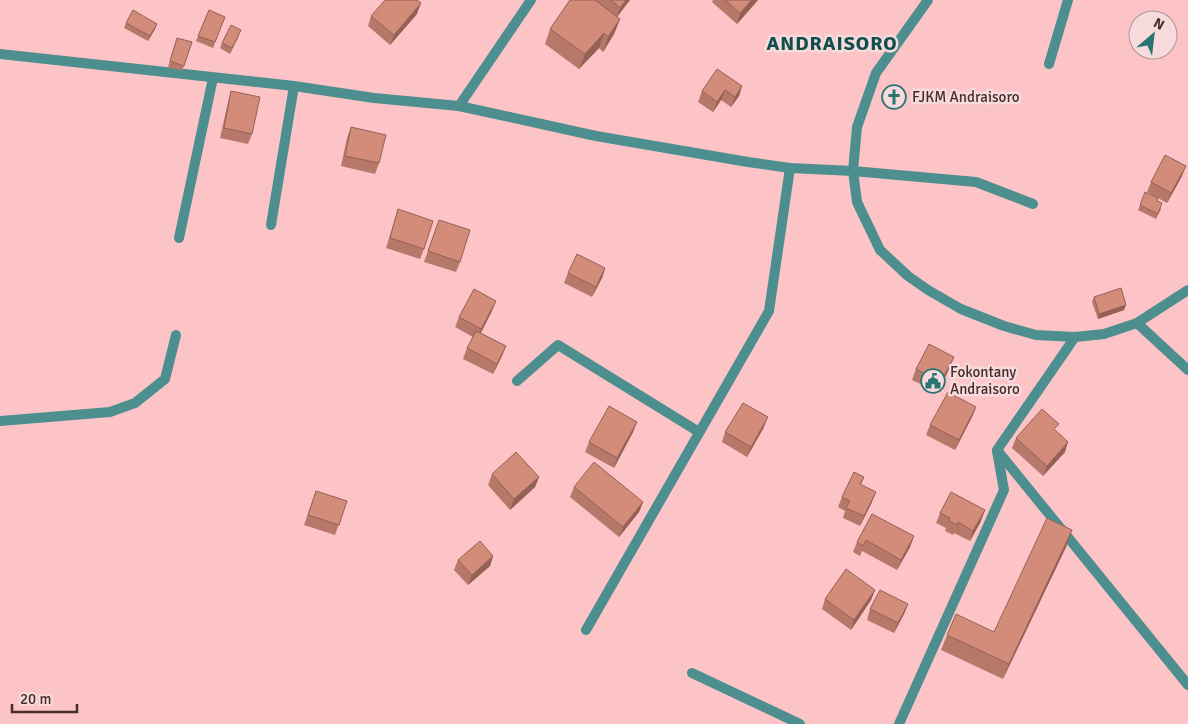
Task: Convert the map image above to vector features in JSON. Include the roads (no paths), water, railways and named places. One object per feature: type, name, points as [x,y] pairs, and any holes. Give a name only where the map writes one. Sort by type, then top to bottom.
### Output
[{"type":"street","points":[[459,106],[531,0]]},
{"type":"street","points":[[928,0],[876,72],[857,127],[853,171],[857,202],[880,250],[908,276],[961,309],[1004,326],[1036,335],[1075,338],[1104,334],[1137,323],[1188,290]]},
{"type":"street","points":[[1049,64],[1068,0]]},
{"type":"street","points":[[0,54],[294,86],[374,98],[459,106],[596,136],[790,168],[853,171],[976,182],[1033,204]]},
{"type":"street","points":[[179,238],[213,78]]},
{"type":"street","points":[[270,225],[294,86]]},
{"type":"street","points":[[586,630],[769,311],[790,168]]},
{"type":"street","points":[[1137,323],[1188,370]]},
{"type":"street","points":[[0,420],[110,412],[135,402],[165,379],[176,335]]},
{"type":"street","points":[[899,724],[1004,490],[997,450],[1075,338]]},
{"type":"street","points":[[517,381],[558,344],[699,432]]},
{"type":"street","points":[[997,450],[1188,685]]},
{"type":"street","points":[[692,673],[800,724]]},
{"type":"place","name":"FJKM Andraisoro","points":[[894,97]]},
{"type":"place","name":"Fokontany Andraisoro","points":[[933,381]]},
{"type":"district","name":"ANDRAISORO","points":[[832,43]]}]
